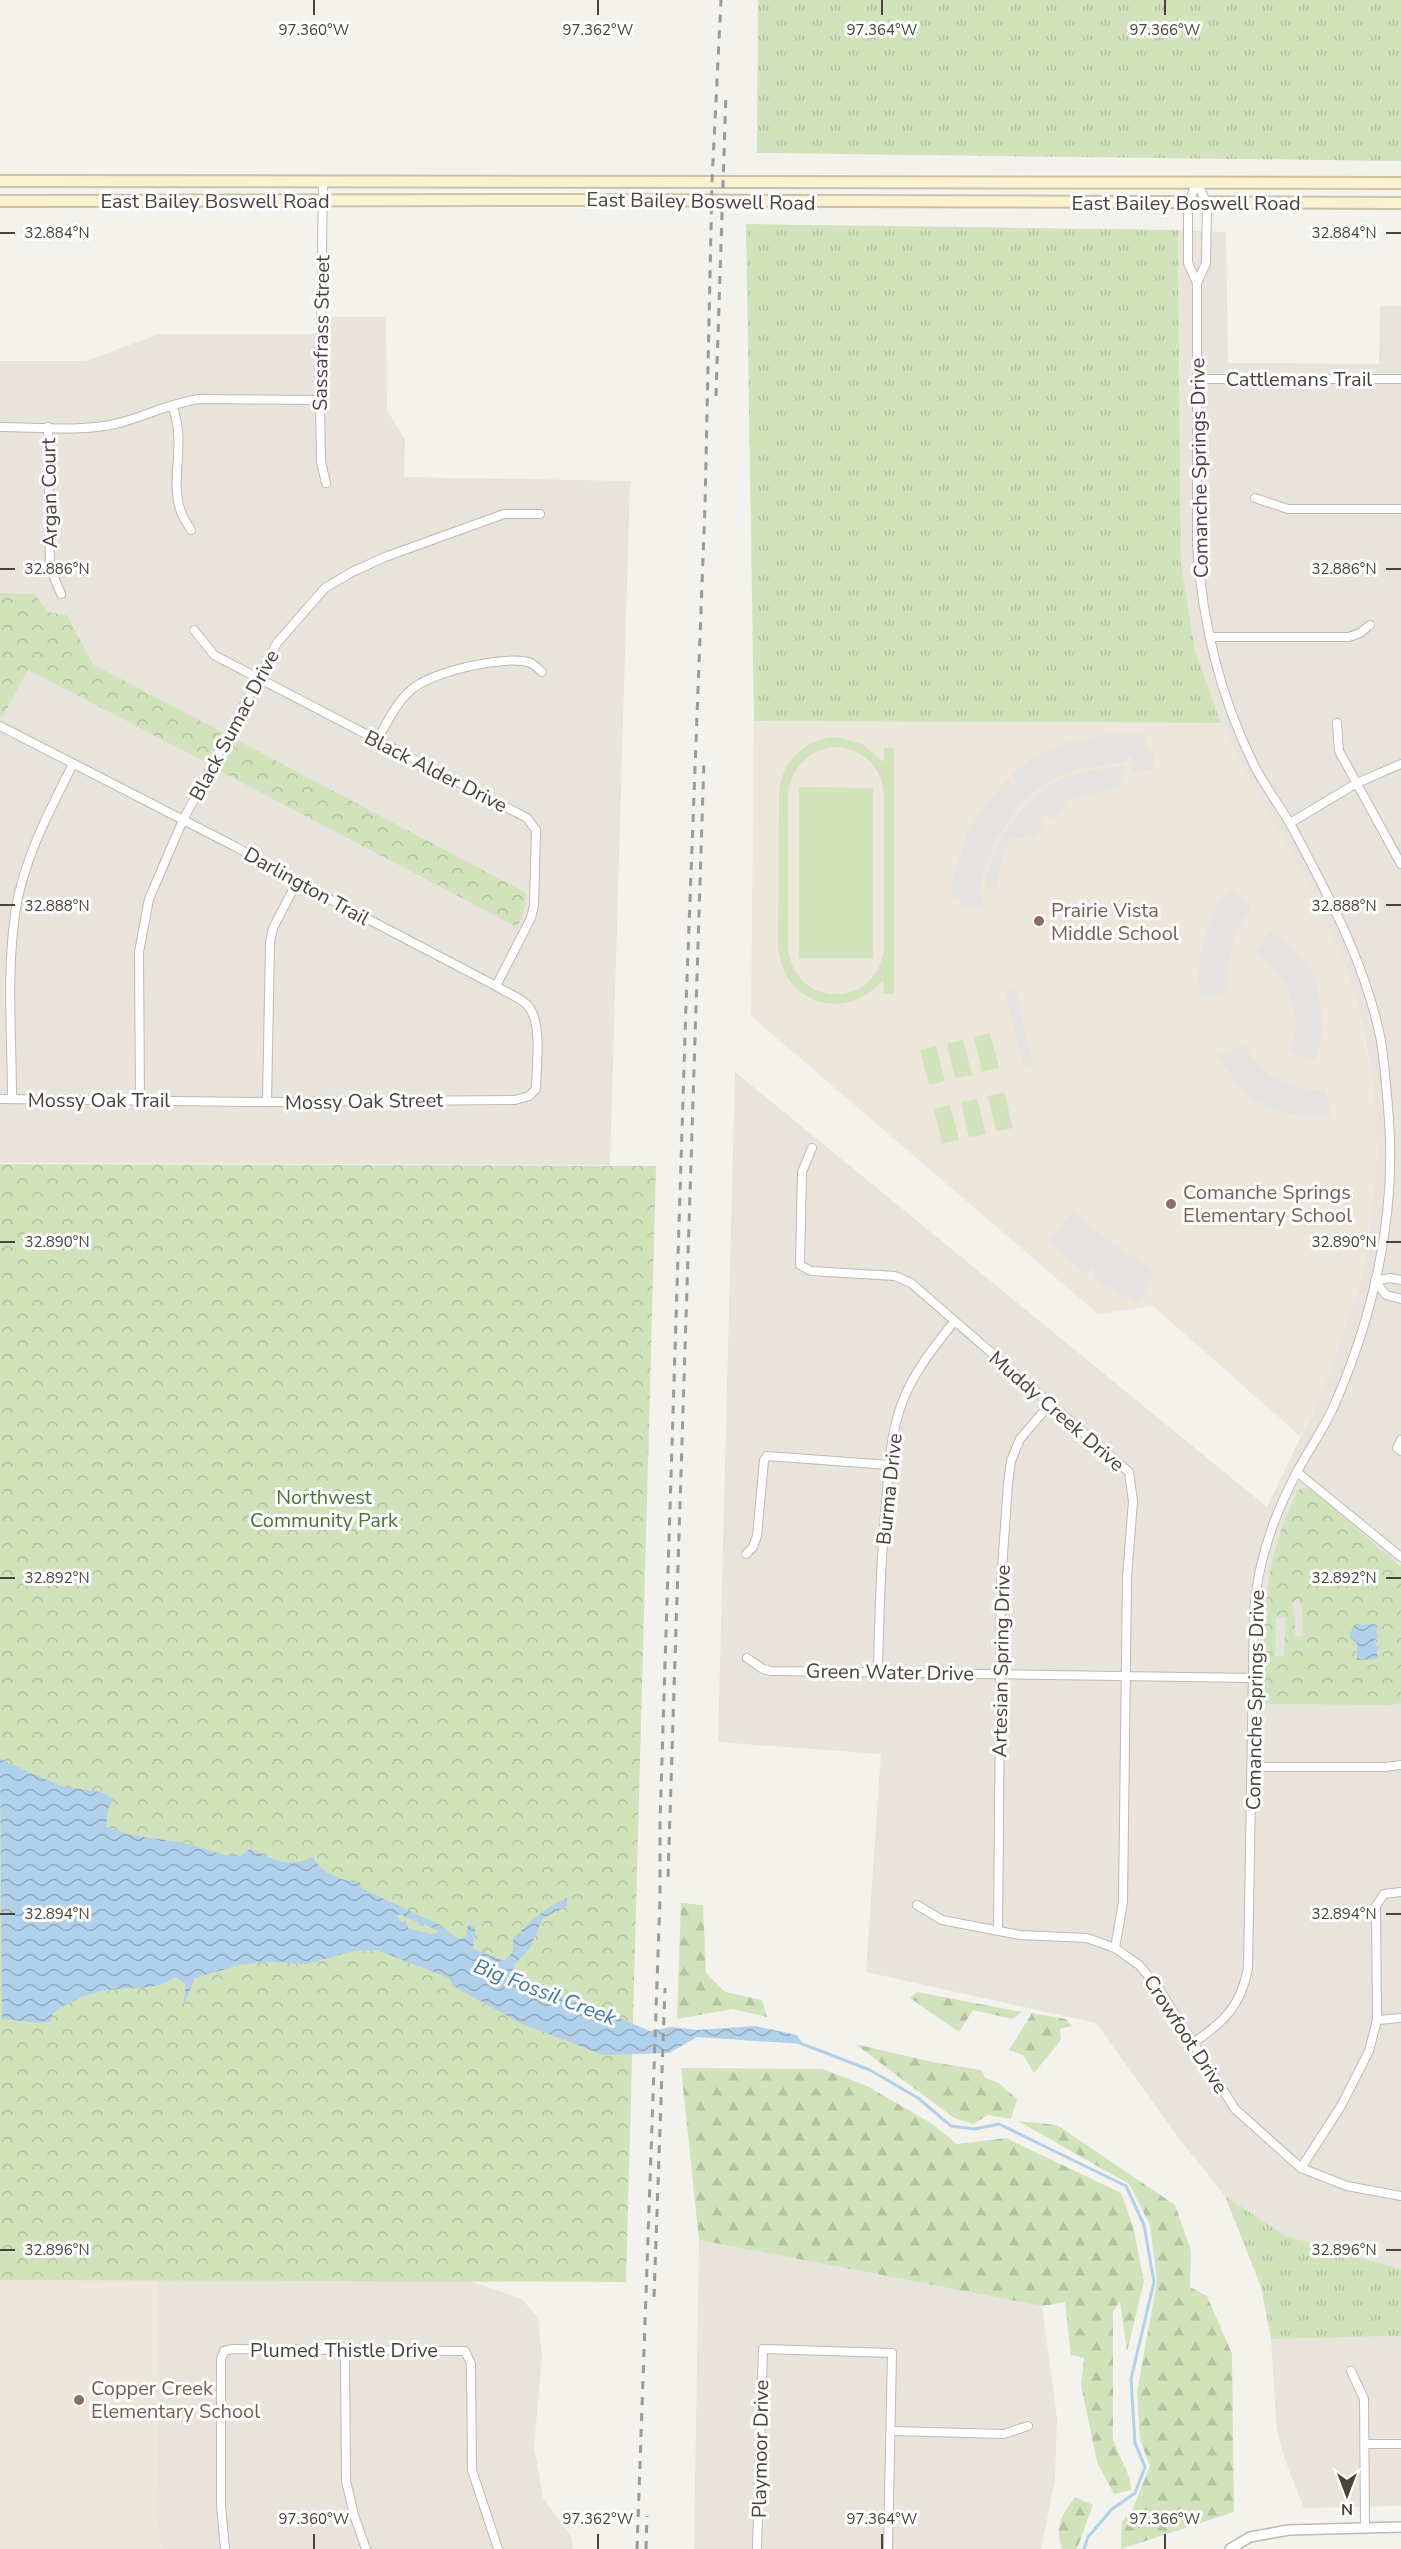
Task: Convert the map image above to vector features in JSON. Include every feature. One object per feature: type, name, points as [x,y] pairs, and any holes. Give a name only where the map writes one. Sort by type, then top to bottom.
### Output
[{"type":"main road","name":"East Bailey Boswell Road","points":[[0,181],[1401,183]]},
{"type":"main road","points":[[573,181],[574,200]]},
{"type":"main road","points":[[963,203],[964,182]]},
{"type":"main road","name":"East Bailey Boswell Road","points":[[0,201],[574,200],[1401,203]]},
{"type":"street","name":"Sassafrass Street","points":[[323,181],[320,400],[321,462],[326,483]]},
{"type":"street","name":"Comanche Springs Drive","points":[[1194,2043],[1226,2019],[1238,2000],[1246,1979],[1249,1956],[1254,1612],[1260,1567],[1274,1521],[1297,1472],[1332,1410],[1360,1332],[1375,1281],[1385,1232],[1390,1166],[1389,1112],[1381,1043],[1365,984],[1348,938],[1290,823],[1254,765],[1223,687],[1210,637],[1199,573],[1197,544],[1197,283],[1188,263],[1188,204],[1197,182]]},
{"type":"street","name":"Comanche Springs Drive","points":[[1197,182],[1207,204],[1206,263],[1197,283]]},
{"type":"street","name":"Cattlemans Trail","points":[[1197,379],[1401,379]]},
{"type":"street","points":[[0,427],[90,427],[115,424],[199,399],[320,400]]},
{"type":"street","points":[[172,406],[177,419],[179,435],[180,509],[191,530]]},
{"type":"street","name":"Argan Court","points":[[48,427],[50,568],[61,594]]},
{"type":"street","points":[[1255,498],[1288,509],[1401,509]]},
{"type":"street","name":"Black Sumac Drive","points":[[140,1100],[139,952],[149,899],[183,820],[277,643],[302,612],[326,588],[352,572],[385,557],[504,514],[540,514]]},
{"type":"street","points":[[1210,637],[1349,637],[1360,633],[1370,625]]},
{"type":"street","name":"Black Alder Drive","points":[[194,630],[214,656],[527,818],[536,830],[534,905],[531,918],[496,986]]},
{"type":"street","points":[[376,740],[399,703],[411,689],[433,676],[456,668],[505,662],[530,663],[542,672]]},
{"type":"street","points":[[1337,723],[1339,751],[1401,864]]},
{"type":"street","name":"Darlington Trail","points":[[0,726],[183,820],[525,1003],[533,1011],[537,1023],[536,1089],[529,1096]]},
{"type":"street","points":[[12,1099],[11,952],[16,906],[40,827],[73,764]]},
{"type":"street","points":[[1290,823],[1357,783],[1401,764]]},
{"type":"street","points":[[267,1102],[270,943],[273,928],[297,882]]},
{"type":"street","name":"Mossy Oak Street","points":[[199,1101],[515,1100],[529,1096]]},
{"type":"street","name":"Mossy Oak Trail","points":[[0,1099],[199,1101]]},
{"type":"street","name":"Muddy Creek Drive","points":[[812,1148],[802,1172],[800,1265],[811,1271],[895,1276],[911,1282],[1049,1405],[1129,1472],[1132,1480],[1133,1501],[1127,1578],[1123,1902],[1115,1948]]},
{"type":"street","points":[[1401,1280],[1390,1278],[1375,1281],[1386,1295],[1401,1299]]},
{"type":"street","name":"Burma Drive","points":[[878,1673],[880,1577],[892,1438],[903,1401],[921,1367],[954,1322]]},
{"type":"street","name":"Artesian Spring Drive","points":[[998,1931],[1002,1566],[1009,1470],[1020,1439],[1049,1405]]},
{"type":"street","points":[[1401,1440],[1397,1448],[1401,1451]]},
{"type":"street","points":[[746,1554],[753,1547],[757,1536],[764,1460],[767,1456],[889,1466]]},
{"type":"street","points":[[1297,1472],[1401,1557]]},
{"type":"street","name":"Green Water Drive","points":[[747,1658],[771,1671],[1253,1678]]},
{"type":"street","points":[[1252,1767],[1401,1765]]},
{"type":"street","points":[[1301,2168],[1341,2106],[1369,2051],[1377,2020],[1376,1906],[1384,1894],[1401,1892]]},
{"type":"street","name":"Crowfoot Drive","points":[[918,1905],[942,1920],[1029,1936],[1074,1936],[1101,1942],[1115,1948],[1148,1974],[1235,2109],[1301,2168],[1347,2186],[1401,2196]]},
{"type":"street","points":[[1377,2020],[1401,2018]]},
{"type":"street","name":"Playmoor Drive","points":[[758,2549],[763,2349],[892,2353],[892,2431]]},
{"type":"street","name":"Plumed Thistle Drive","points":[[225,2549],[221,2505],[221,2359],[224,2351],[465,2351],[471,2364],[472,2470],[498,2549]]},
{"type":"street","points":[[345,2351],[346,2481],[354,2515],[366,2549]]},
{"type":"street","points":[[1351,2371],[1364,2399],[1365,2528]]},
{"type":"street","points":[[888,2549],[892,2431],[1004,2434],[1028,2426]]},
{"type":"street","points":[[1365,2444],[1401,2444]]},
{"type":"street","points":[[1230,2549],[1250,2537],[1276,2532],[1401,2527]]},
{"type":"shaded area","points":[[1178,230],[1226,232],[1228,363],[1379,364],[1380,306],[1401,306],[1401,2269],[1286,2236],[1225,2196],[1178,2137],[1096,2023],[866,1972],[881,1754],[718,1742],[735,1072],[1267,1507],[1320,1397],[1358,1290],[1368,1249],[1377,1151],[1372,1073],[1353,989],[1310,887],[1258,796],[1221,723],[1195,650],[1181,563]]},
{"type":"shaded area","points":[[321,317],[386,317],[387,410],[405,440],[404,477],[630,481],[610,1165],[0,1163],[0,717],[2,718],[28,670],[207,763],[221,732],[93,664],[67,615],[48,612],[35,594],[0,593],[0,361],[86,361],[159,334],[320,334]]},
{"type":"shaded area","name":"Prairie Vista Middle School","points":[[754,721],[1221,723],[1258,796],[1310,887],[1340,955],[1353,989],[1372,1073],[1377,1151],[1368,1249],[1358,1290],[1320,1397],[1300,1436],[1153,1306],[1098,1314],[751,1016]]},
{"type":"shaded area","points":[[1103,735],[1146,735],[1145,745],[1154,749],[1153,769],[1131,772],[1133,761],[1129,754],[1126,762],[1079,769],[1056,778],[1038,789],[1020,805],[996,839],[982,877],[980,894],[985,909],[959,907],[961,900],[953,896],[952,881],[967,834],[980,811],[1007,780],[1012,785],[1017,782],[1011,776],[1029,760],[1062,744]]},
{"type":"shaded area","points":[[1125,766],[1119,787],[1071,799],[1064,803],[1066,809],[1051,819],[1046,815],[1039,820],[1044,826],[1033,838],[1029,835],[1025,839],[1011,837],[1003,853],[996,889],[986,889],[986,874],[1002,836],[1023,809],[1038,795],[1051,784],[1079,772]]},
{"type":"shaded area","points":[[1231,888],[1252,907],[1235,933],[1227,976],[1229,992],[1201,998],[1198,979],[1208,927],[1218,905]]},
{"type":"shaded area","points":[[1269,931],[1304,959],[1315,978],[1321,1006],[1322,1033],[1315,1060],[1291,1053],[1296,1023],[1290,993],[1283,980],[1260,956],[1255,954]]},
{"type":"shaded area","points":[[1016,989],[1032,1064],[1023,1067],[1006,992]]},
{"type":"shaded area","points":[[1245,1045],[1253,1059],[1268,1074],[1301,1089],[1326,1090],[1331,1117],[1308,1117],[1287,1113],[1265,1106],[1244,1093],[1217,1056]]},
{"type":"shaded area","points":[[1073,1211],[1113,1245],[1155,1270],[1139,1304],[1093,1278],[1097,1271],[1092,1267],[1087,1274],[1048,1242]]},
{"type":"shaded area","points":[[1298,1598],[1302,1610],[1303,1636],[1295,1636],[1295,1616],[1292,1603]]},
{"type":"shaded area","points":[[1276,1617],[1285,1617],[1284,1657],[1275,1656]]},
{"type":"shaded area","points":[[699,2240],[1042,2306],[1057,2418],[1055,2480],[1041,2549],[694,2549]]},
{"type":"shaded area","name":"Copper Creek Elementary School","points":[[0,2280],[158,2280],[156,2520],[162,2549],[0,2549]]},
{"type":"shaded area","points":[[158,2280],[470,2281],[522,2299],[538,2318],[542,2358],[534,2445],[543,2498],[571,2536],[573,2549],[162,2549],[156,2520]]},
{"type":"shaded area","points":[[1401,2336],[1401,2506],[1304,2508],[1277,2432],[1271,2339]]},
{"type":"green space","points":[[758,0],[1401,0],[1401,161],[757,153]]},
{"type":"green space","points":[[746,224],[1178,230],[1181,563],[1195,650],[1221,723],[754,721]]},
{"type":"green space","points":[[0,593],[35,594],[48,612],[67,615],[93,664],[222,732],[207,763],[28,670],[2,718],[0,717]]},
{"type":"green space","points":[[836,737],[862,744],[884,762],[884,748],[894,748],[894,994],[884,994],[883,980],[868,993],[852,1001],[835,1004],[818,1001],[804,994],[791,983],[782,967],[778,947],[781,783],[789,762],[796,754],[824,739]],"holes":[[[826,748],[846,748],[870,761],[883,785],[884,947],[879,968],[868,982],[853,991],[836,994],[819,991],[804,982],[793,968],[788,947],[788,795],[793,776],[803,761]]]},
{"type":"green space","points":[[235,739],[526,893],[524,912],[517,927],[218,770]]},
{"type":"green space","points":[[799,787],[873,788],[873,958],[799,958]]},
{"type":"green space","points":[[990,1033],[999,1068],[982,1072],[974,1037]]},
{"type":"green space","points":[[963,1040],[972,1075],[955,1078],[947,1043]]},
{"type":"green space","points":[[936,1046],[945,1081],[929,1085],[920,1050]]},
{"type":"green space","points":[[1004,1092],[1013,1128],[996,1131],[988,1096]]},
{"type":"green space","points":[[977,1099],[986,1134],[969,1138],[961,1102]]},
{"type":"green space","points":[[950,1105],[959,1140],[942,1144],[934,1109]]},
{"type":"green space","name":"Northwest Community Park","points":[[0,1164],[656,1166],[626,2282],[0,2280]]},
{"type":"green space","points":[[1302,1487],[1312,1490],[1401,1567],[1401,1703],[1391,1705],[1262,1704],[1264,1620],[1271,1568],[1286,1516]]},
{"type":"green space","points":[[681,1903],[703,1905],[706,1973],[725,1992],[762,2000],[767,2017],[733,2009],[677,2019]]},
{"type":"green space","points":[[917,1992],[1022,2012],[1012,2019],[973,2010],[959,2032],[910,1998]]},
{"type":"green space","points":[[1032,2013],[1066,2019],[1072,2026],[1060,2029],[1061,2040],[1034,2073],[1023,2055],[1009,2050]]},
{"type":"green space","points":[[855,2044],[937,2063],[982,2070],[985,2078],[999,2083],[1017,2099],[1011,2119],[988,2115],[973,2124],[954,2118]]},
{"type":"green space","points":[[681,2068],[822,2069],[867,2086],[931,2123],[957,2144],[1006,2138],[1121,2193],[1133,2226],[1144,2282],[1127,2351],[1120,2301],[1113,2312],[1113,2440],[1130,2479],[1131,2490],[1114,2494],[1097,2462],[1081,2385],[1084,2358],[1071,2355],[1065,2302],[1042,2306],[699,2240]]},
{"type":"green space","points":[[1018,2121],[1057,2125],[1175,2205],[1191,2251],[1190,2287],[1207,2296],[1232,2354],[1234,2512],[1121,2549],[1122,2522],[1133,2508],[1150,2466],[1140,2439],[1137,2391],[1157,2282],[1150,2225],[1129,2184]]},
{"type":"green space","points":[[1225,2196],[1286,2236],[1401,2269],[1401,2336],[1271,2339],[1261,2287]]},
{"type":"green space","points":[[1075,2497],[1093,2505],[1077,2549],[1062,2549],[1059,2534],[1060,2521]]},
{"type":"water","points":[[1375,1624],[1378,1627],[1376,1633],[1379,1636],[1374,1640],[1379,1647],[1376,1651],[1378,1657],[1357,1660],[1357,1643],[1350,1638],[1350,1633],[1355,1625]]},
{"type":"water","points":[[0,1759],[61,1786],[101,1792],[114,1799],[108,1809],[106,1827],[131,1835],[185,1843],[225,1855],[240,1856],[250,1849],[287,1863],[313,1857],[321,1868],[333,1876],[360,1882],[361,1888],[440,1925],[458,1939],[466,1937],[468,1924],[475,1928],[473,1949],[504,1961],[513,1952],[513,1939],[519,1932],[545,1910],[567,1898],[567,1906],[543,1918],[530,1948],[514,1965],[516,1973],[550,1993],[595,2008],[650,2031],[672,2027],[698,2030],[755,2026],[797,2035],[803,2044],[697,2037],[669,2053],[603,2055],[520,2023],[453,1986],[449,1978],[377,1950],[354,1951],[306,1964],[270,1962],[239,1965],[195,1978],[183,2006],[186,1984],[175,1977],[160,1985],[107,1990],[85,1996],[52,2014],[51,2022],[2,2019]],"holes":[[[403,1914],[404,1917],[418,1922],[420,1926],[425,1924],[439,1932],[431,1934],[408,1928],[406,1921],[400,1923],[397,1915]]]},
{"type":"waterway","name":"Big Fossil Creek","points":[[800,2043],[870,2070],[918,2098],[951,2126],[974,2129],[999,2124],[1126,2186],[1144,2225],[1154,2282],[1131,2379],[1135,2443],[1145,2467],[1135,2493],[1112,2509],[1088,2537],[1084,2549]]},
{"type":"railway","points":[[637,2549],[660,1898],[660,1822],[686,1005],[705,506],[712,182],[721,0]]},
{"type":"railway","points":[[716,396],[726,93]]},
{"type":"railway","points":[[668,1877],[704,759]]},
{"type":"railway","points":[[654,2297],[665,1988]]},
{"type":"railway","points":[[646,2549],[647,2516]]},
{"type":"place","name":"Prairie Vista Middle School","points":[[1039,921]]},
{"type":"place","name":"Comanche Springs Elementary School","points":[[1171,1204]]},
{"type":"place","name":"Copper Creek Elementary School","points":[[79,2400]]}]
